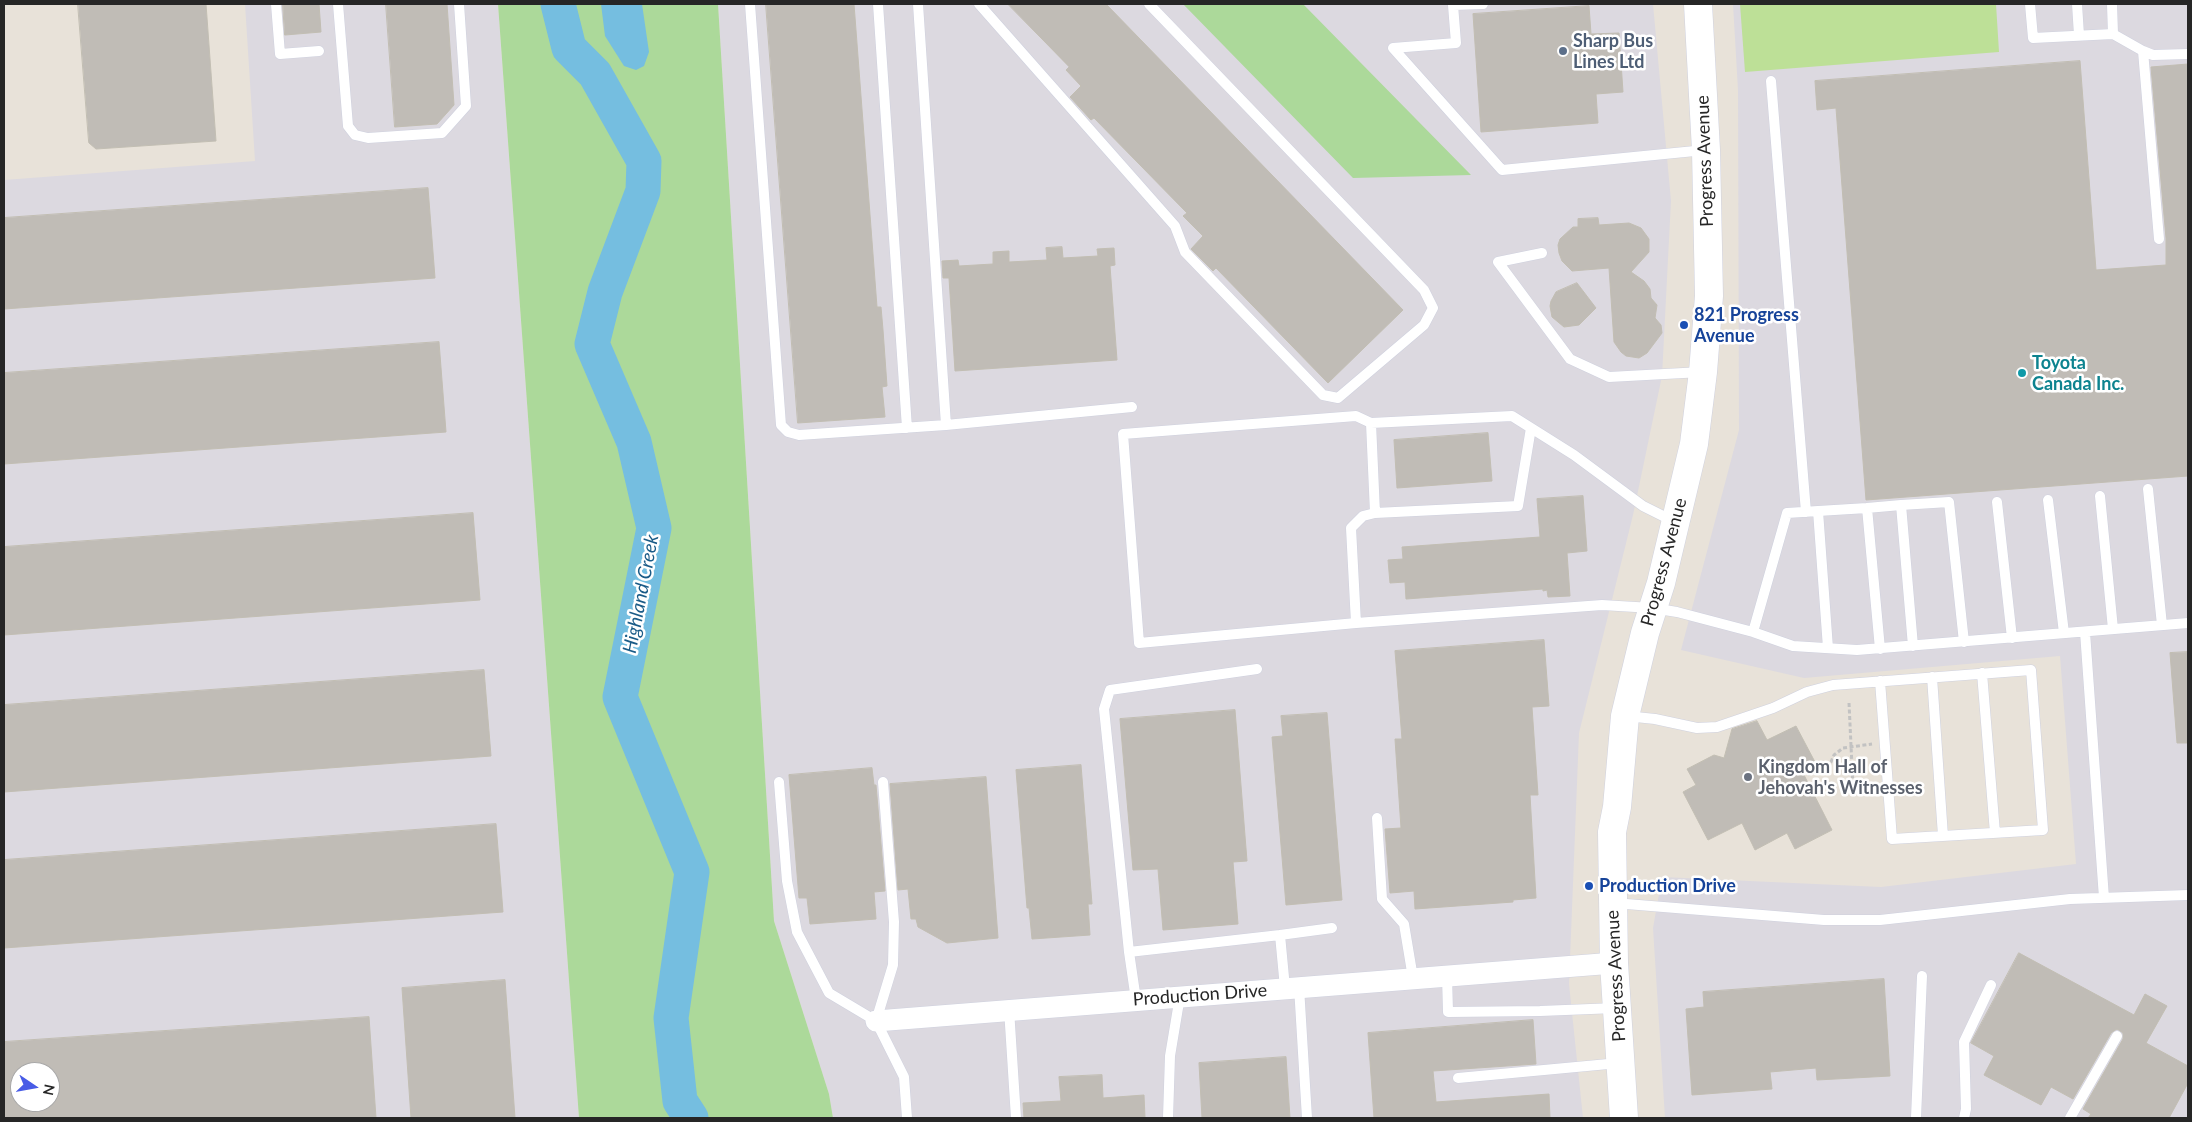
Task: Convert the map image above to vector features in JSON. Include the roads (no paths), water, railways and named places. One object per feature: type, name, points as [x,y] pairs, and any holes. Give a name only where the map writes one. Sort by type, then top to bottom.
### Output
[{"type":"main road","name":"Progress Avenue","points":[[1624,1118],[1614,963],[1612,832],[1617,807],[1625,716],[1652,608],[1661,583],[1694,444],[1703,372],[1709,296],[1706,150],[1698,4]]},
{"type":"street","name":"Production Drive","points":[[876,1021],[1009,1009],[1614,963]]},
{"type":"lane","points":[[276,4],[280,54],[319,51]]},
{"type":"lane","points":[[338,4],[348,126],[356,135],[368,138],[442,133],[466,106],[459,4]]},
{"type":"lane","points":[[750,4],[781,425],[788,432],[799,435],[946,425],[1132,407]]},
{"type":"lane","points":[[878,4],[907,428]]},
{"type":"lane","points":[[918,4],[946,425]]},
{"type":"lane","points":[[979,4],[1175,226],[1185,252],[1323,395],[1338,398],[1424,325],[1433,308],[1424,290],[1149,4]]},
{"type":"lane","points":[[1483,4],[1454,5],[1456,43],[1393,48],[1502,170],[1706,150]]},
{"type":"lane","points":[[2030,4],[2032,38],[2113,34],[2153,55],[2188,54]]},
{"type":"lane","points":[[2077,4],[2079,35]]},
{"type":"lane","points":[[2112,4],[2113,34]]},
{"type":"lane","points":[[2143,51],[2159,239]]},
{"type":"lane","points":[[1771,81],[1806,512]]},
{"type":"lane","points":[[1542,253],[1498,262],[1570,359],[1609,377],[1703,372]]},
{"type":"lane","points":[[1676,523],[1643,506],[1574,455],[1512,416],[1371,423],[1356,416],[1123,434],[1139,643],[1356,623],[1602,605],[1652,608],[1677,612],[1753,632],[1793,646],[1857,650],[2188,623]]},
{"type":"lane","points":[[1371,423],[1375,513]]},
{"type":"lane","points":[[1356,623],[1350,528],[1364,516],[1375,513],[1518,506],[1532,428]]},
{"type":"lane","points":[[2148,489],[2162,625]]},
{"type":"lane","points":[[2100,496],[2113,629]]},
{"type":"lane","points":[[2048,500],[2064,633]]},
{"type":"lane","points":[[1753,632],[1787,513],[1950,502],[1964,642]]},
{"type":"lane","points":[[1997,502],[2012,638]]},
{"type":"lane","points":[[1901,505],[1913,646]]},
{"type":"lane","points":[[1867,508],[1880,648]]},
{"type":"lane","points":[[1818,511],[1828,648]]},
{"type":"lane","points":[[2085,632],[2104,898]]},
{"type":"lane","points":[[1136,1000],[1129,952],[1104,709],[1110,690],[1257,669]]},
{"type":"lane","points":[[1625,716],[1655,719],[1697,728],[1717,727],[1773,708],[1807,692],[1833,685],[1880,681],[1982,673],[2031,670],[2043,830],[1892,839],[1880,681]]},
{"type":"lane","points":[[1982,673],[1995,833]]},
{"type":"lane","points":[[1932,677],[1943,836]]},
{"type":"lane","points":[[779,782],[787,881],[797,932],[828,993],[876,1021],[904,1077],[907,1118]]},
{"type":"lane","points":[[876,1021],[893,965],[894,922],[882,782]]},
{"type":"lane","points":[[1377,818],[1382,899],[1404,924],[1413,978]]},
{"type":"lane","points":[[1613,903],[1824,920],[1880,920],[2070,899],[2188,895]]},
{"type":"lane","points":[[1129,952],[1332,928]]},
{"type":"lane","points":[[1280,935],[1292,988],[1307,1118]]},
{"type":"lane","points":[[1447,976],[1448,1012],[1617,1008]]},
{"type":"lane","points":[[1916,1118],[1922,976]]},
{"type":"lane","points":[[1964,1118],[1966,1109],[1964,1042],[1990,985]]},
{"type":"lane","points":[[1168,1118],[1170,1056],[1180,996]]},
{"type":"lane","points":[[1009,1009],[1016,1118]]},
{"type":"lane","points":[[2070,1118],[2117,1036]]},
{"type":"lane","points":[[1458,1078],[1621,1063]]},
{"type":"water","points":[[601,4],[642,4],[649,52],[644,66],[636,70],[624,66],[605,36]]},
{"type":"waterway","name":"Highland Creek","points":[[558,4],[569,48],[595,74],[644,161],[643,191],[605,292],[592,344],[634,442],[654,528],[620,697],[692,872],[671,1018],[680,1101],[691,1118]]},
{"type":"place","name":"Sharp Bus Lines Ltd","points":[[1563,51]]},
{"type":"place","name":"821 Progress Avenue","points":[[1684,325]]},
{"type":"place","name":"Toyota Canada Inc.","points":[[2022,373]]},
{"type":"place","name":"Kingdom Hall of Jehovah's Witnesses","points":[[1748,777]]},
{"type":"place","name":"Production Drive","points":[[1589,886]]}]
